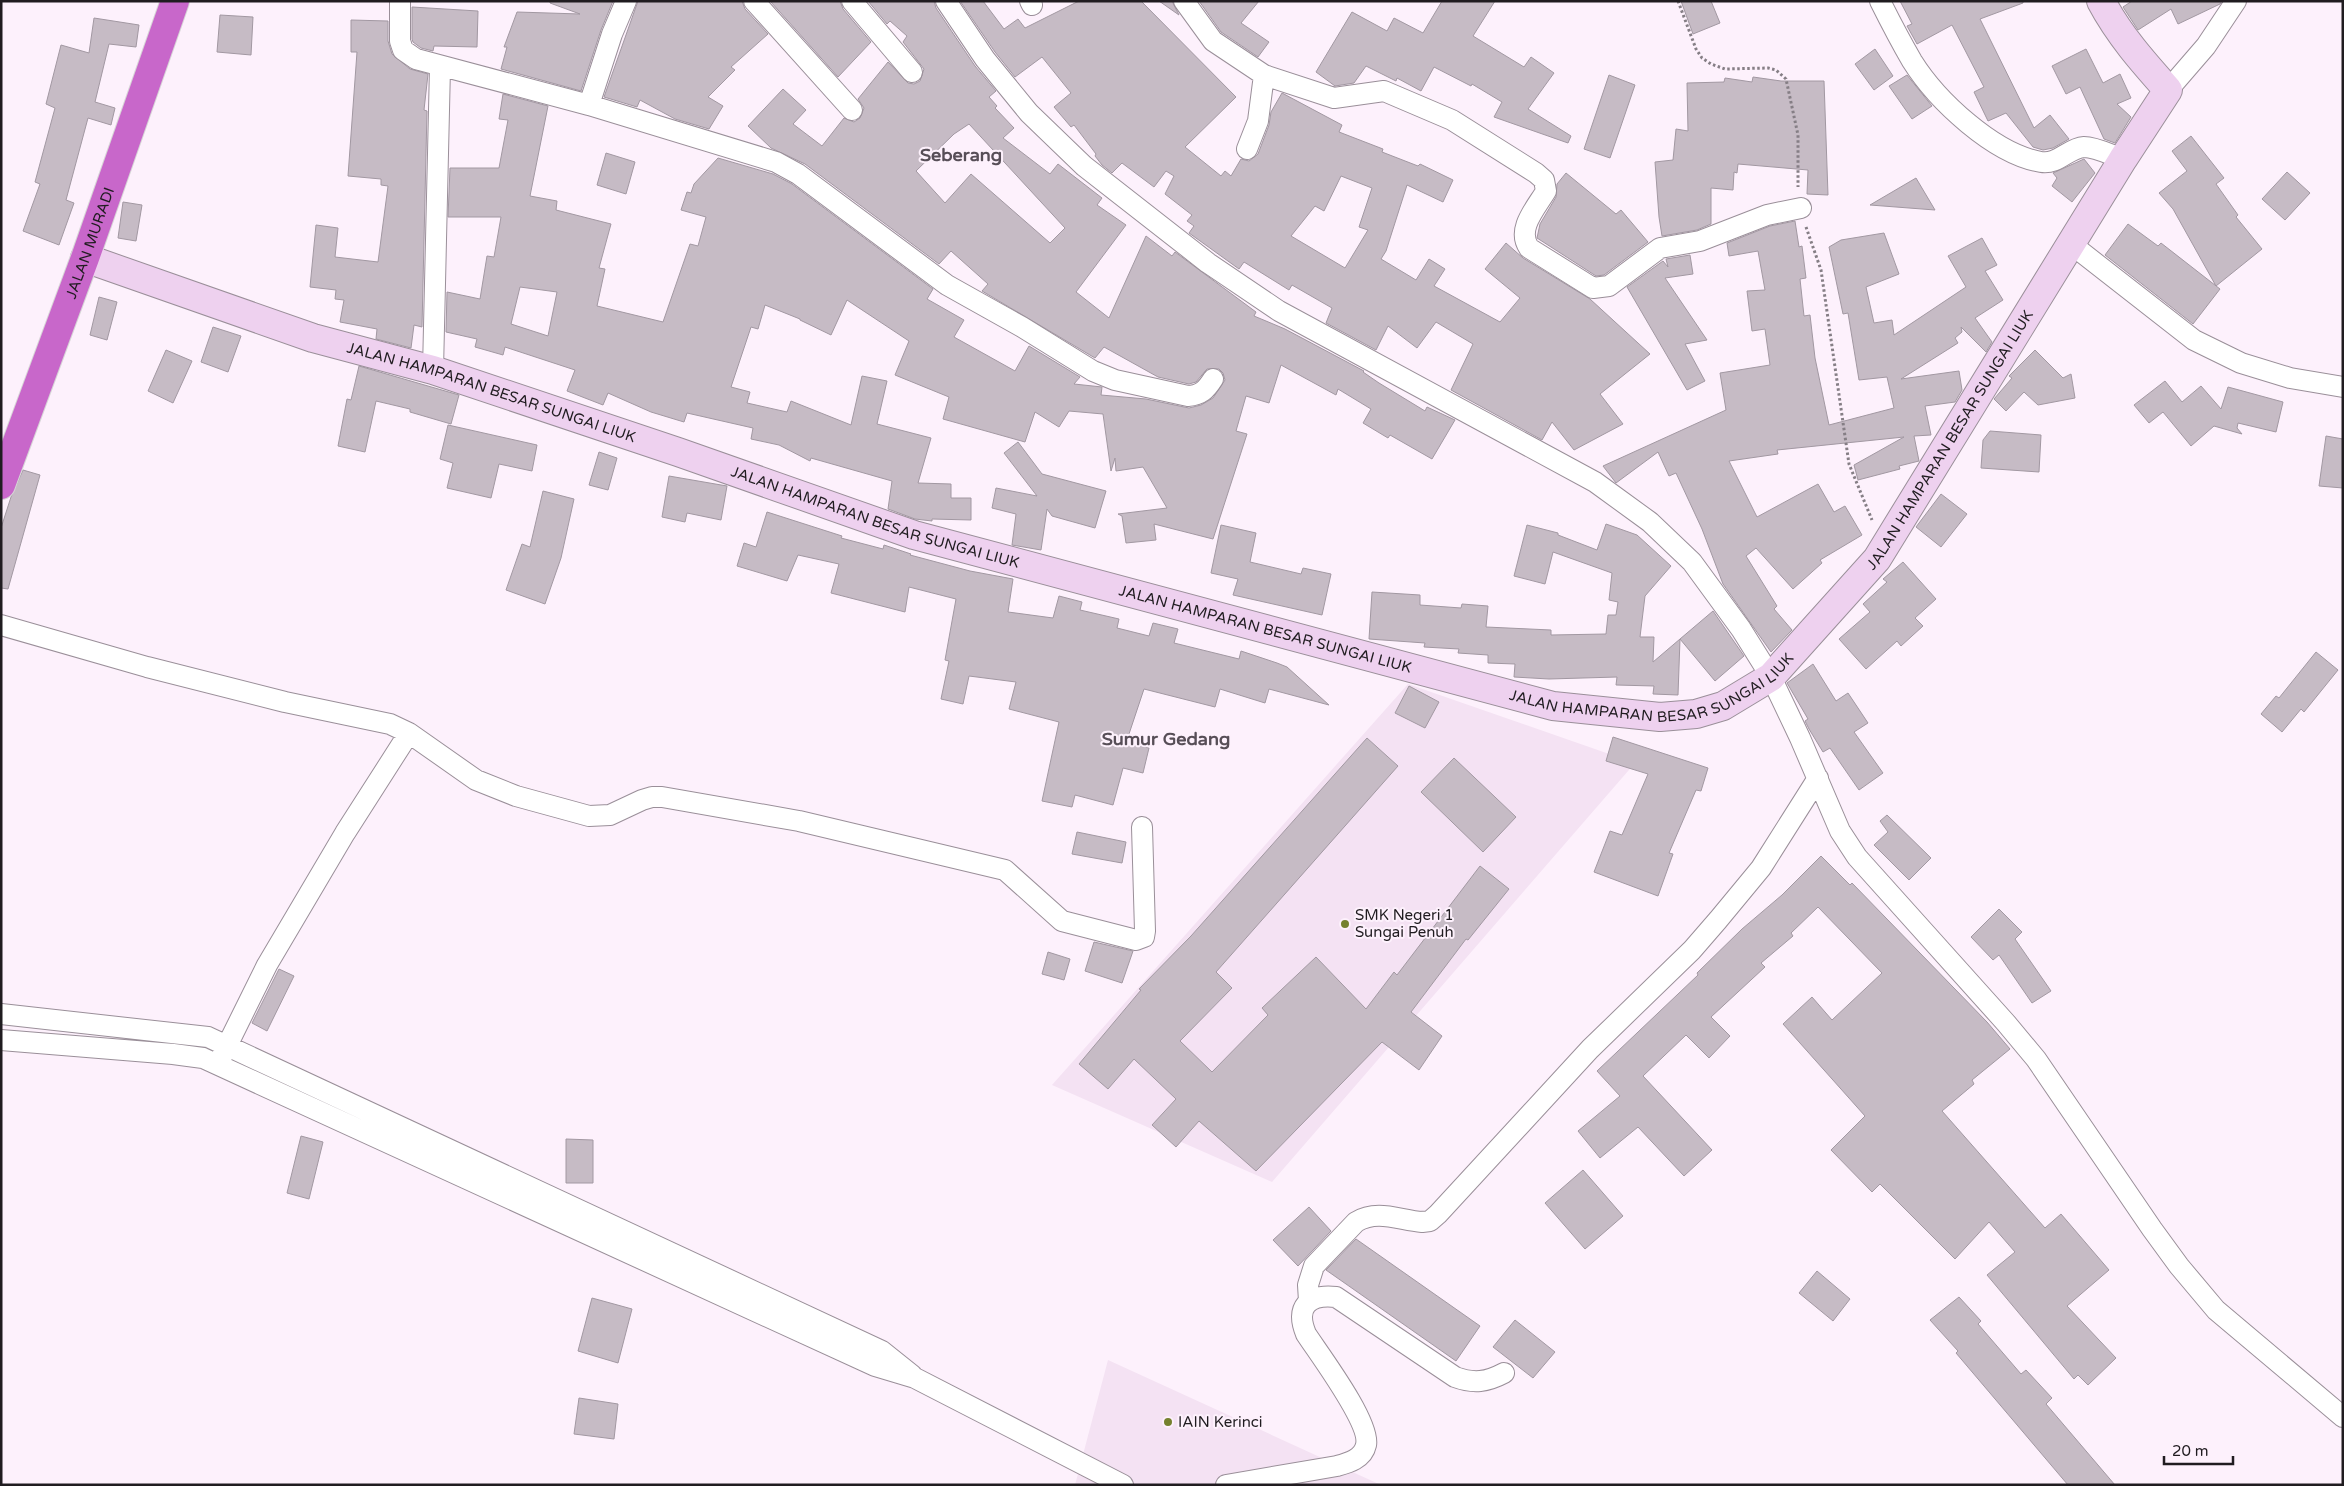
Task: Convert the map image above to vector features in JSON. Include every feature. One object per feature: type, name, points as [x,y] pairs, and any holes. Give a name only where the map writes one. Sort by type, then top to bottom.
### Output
[{"type":"highway","name":"JALAN MURADI","points":[[1,485],[86,258],[175,1]]},
{"type":"street","points":[[400,1],[400,41],[403,50],[416,59],[440,67],[589,105],[786,167],[947,285],[1022,327],[1093,371],[1115,380],[1188,396],[1196,396],[1205,391],[1214,379]]},
{"type":"street","points":[[589,105],[612,34],[626,1]]},
{"type":"street","points":[[754,1],[852,110]]},
{"type":"street","points":[[852,1],[912,72]]},
{"type":"street","points":[[946,1],[985,59],[1029,114],[1084,166],[1208,263],[1278,311],[1595,482],[1650,522],[1692,562],[1726,608],[1771,677],[1818,778],[1840,832],[1857,857],[2036,1059],[2179,1266],[2216,1310],[2343,1417]]},
{"type":"street","points":[[1184,1],[1212,41],[1264,75],[1334,98],[1384,92],[1452,120],[1528,168],[1544,180],[1546,191],[1524,228],[1524,241],[1529,248],[1593,288],[1609,286],[1660,248],[1700,241],[1767,215],[1801,208]]},
{"type":"street","points":[[1880,1],[1919,70],[1966,123],[1992,141],[2041,162],[2056,160],[2077,148],[2084,147],[2124,159]]},
{"type":"street","points":[[2102,1],[2113,24],[2168,90],[2206,46],[2236,1]]},
{"type":"street","points":[[433,370],[440,67]]},
{"type":"street","points":[[1247,149],[1258,121],[1264,75]]},
{"type":"street","name":"JALAN HAMPARAN BESAR SUNGAI LIUK","points":[[86,258],[313,338],[433,370],[678,452],[914,535],[1553,706],[1660,717],[1696,714],[1723,706],[1771,677],[1877,559],[2168,90]]},
{"type":"street","points":[[2071,244],[2194,340],[2241,363],[2290,378],[2343,386]]},
{"type":"street","points":[[1,625],[147,667],[285,702],[390,724],[409,733],[476,780],[516,796],[589,816],[610,815],[642,800],[662,797],[799,820],[1005,870],[1062,921],[1136,940],[1144,937],[1145,931],[1142,827]]},
{"type":"street","points":[[219,1065],[227,1045],[271,959],[345,832],[409,733]]},
{"type":"street","points":[[1309,1302],[1308,1285],[1314,1266],[1356,1222],[1373,1215],[1422,1222],[1430,1221],[1438,1214],[1590,1049],[1692,950],[1761,868],[1818,778]]},
{"type":"street","points":[[1,1014],[208,1037],[882,1351],[915,1378]]},
{"type":"street","points":[[1,1040],[202,1058],[875,1366],[915,1378],[1122,1485]]},
{"type":"street","points":[[1226,1485],[1336,1466],[1353,1461],[1364,1449],[1366,1444],[1365,1430],[1357,1413],[1306,1334],[1301,1322],[1302,1311],[1309,1302],[1322,1296],[1336,1297],[1455,1377],[1468,1382],[1481,1382],[1504,1373]]},
{"type":"path","points":[[1678,1],[1696,49],[1702,58],[1711,64],[1725,69],[1768,68],[1782,74],[1786,78],[1798,135],[1797,176],[1801,208],[1820,270],[1849,464],[1866,508],[1886,546]]},
{"type":"shaded area","name":"SMK Negeri 1 Sungai Penuh","points":[[1408,684],[1635,763],[1272,1182],[1052,1085]]},
{"type":"shaded area","name":"IAIN Kerinci","points":[[1108,1360],[1381,1485],[1075,1485]]},
{"type":"building","points":[[550,1],[613,1],[601,30],[581,91],[501,69],[507,47],[504,47],[517,12],[580,14],[550,3]]},
{"type":"building","points":[[638,1],[742,1],[745,9],[768,34],[731,67],[735,70],[708,97],[723,106],[709,129],[675,119],[640,100],[637,107],[604,97]]},
{"type":"building","points":[[770,1],[840,1],[843,9],[871,42],[838,77]]},
{"type":"building","points":[[868,1],[934,1],[936,8],[975,66],[996,91],[989,97],[997,106],[995,108],[1014,128],[1003,138],[1050,174],[1058,164],[1102,198],[1097,205],[1126,225],[1076,292],[1109,318],[1146,236],[1172,256],[1175,252],[1256,312],[1254,316],[1285,329],[1364,371],[1379,383],[1425,411],[1427,407],[1455,420],[1432,459],[1390,435],[1388,438],[1363,423],[1371,409],[1338,389],[1336,395],[1281,365],[1269,403],[1246,396],[1236,431],[1247,434],[1213,539],[1154,524],[1156,540],[1126,543],[1122,516],[1118,514],[1167,508],[1143,467],[1116,471],[1115,458],[1111,471],[1103,414],[1069,411],[1059,427],[1035,412],[1025,442],[943,419],[949,397],[895,375],[909,341],[847,300],[831,335],[800,319],[765,305],[758,329],[751,327],[731,387],[750,392],[747,403],[787,412],[791,401],[851,425],[862,376],[887,381],[877,424],[931,438],[918,483],[951,484],[951,498],[971,498],[971,520],[932,519],[932,521],[915,519],[888,509],[892,481],[811,458],[810,461],[779,445],[751,439],[753,428],[687,413],[684,422],[651,412],[608,393],[603,405],[567,391],[575,370],[505,347],[503,355],[475,347],[477,339],[446,332],[447,292],[480,299],[487,256],[494,257],[501,217],[448,217],[450,168],[499,168],[508,120],[499,119],[503,94],[548,106],[530,196],[557,201],[556,210],[611,224],[599,268],[605,269],[597,306],[663,322],[690,244],[698,246],[706,217],[681,210],[687,192],[691,193],[694,184],[718,158],[773,174],[792,184],[933,289],[927,299],[964,320],[954,337],[1015,371],[1029,346],[1080,377],[1074,384],[1102,387],[1101,395],[1146,399],[1189,408],[1201,405],[1213,398],[1225,380],[1223,373],[1219,369],[1207,369],[1196,382],[1189,384],[1158,377],[1104,347],[1095,358],[982,291],[988,284],[951,251],[939,264],[805,164],[771,148],[748,126],[783,89],[806,110],[793,124],[822,146],[844,118],[854,122],[860,118],[864,108],[858,99],[888,62],[908,83],[914,84],[920,81],[924,69],[903,42],[907,36],[890,21],[887,24]],"holes":[[[969,124],[1065,228],[1050,243],[971,174],[945,203],[916,171],[954,134]],[[520,287],[557,292],[548,336],[511,324]]]},
{"type":"building","points":[[960,1],[983,1],[1004,29],[1018,19],[1025,28],[1079,1],[1141,1],[1236,97],[1185,147],[1221,176],[1225,171],[1231,176],[1241,159],[1249,161],[1258,154],[1269,125],[1271,112],[1282,93],[1342,125],[1339,132],[1383,149],[1382,152],[1418,166],[1420,164],[1453,180],[1443,202],[1407,185],[1386,251],[1381,259],[1416,280],[1429,259],[1445,269],[1434,286],[1500,322],[1520,298],[1485,269],[1506,243],[1523,258],[1590,299],[1650,354],[1600,394],[1623,424],[1574,450],[1552,422],[1542,440],[1451,390],[1473,344],[1436,322],[1417,348],[1388,326],[1376,350],[1326,323],[1332,308],[1292,285],[1289,290],[1244,262],[1239,269],[1189,233],[1194,226],[1187,221],[1192,215],[1165,194],[1174,176],[1166,171],[1154,187],[1122,163],[1112,173],[1102,165],[1074,125],[1071,127],[1054,107],[1071,93],[1042,57],[1015,77],[995,52]],"holes":[[[1341,176],[1372,188],[1359,227],[1368,230],[1345,268],[1291,236],[1315,206],[1324,211]]]},
{"type":"building","points":[[1159,1],[1172,1],[1179,15]]},
{"type":"building","points":[[1199,1],[1259,1],[1241,23],[1269,42],[1258,57],[1221,32]]},
{"type":"building","points":[[1442,1],[1495,1],[1473,36],[1524,67],[1531,57],[1554,73],[1528,109],[1571,136],[1568,143],[1494,117],[1502,102],[1472,84],[1471,86],[1434,67],[1421,91],[1397,78],[1396,81],[1366,66],[1354,83],[1335,86],[1316,72],[1352,12],[1387,31],[1394,18],[1423,33]]},
{"type":"building","points":[[1681,1],[1711,1],[1720,23],[1693,34]]},
{"type":"building","points":[[1900,1],[2023,1],[2023,3],[1980,19],[2034,128],[2050,115],[2069,139],[2053,148],[2043,150],[2033,147],[2006,113],[1988,121],[1974,92],[1984,87],[1952,25],[1917,44],[1907,26],[1912,24]]},
{"type":"building","points":[[2132,1],[2222,1],[2220,4],[2178,24],[2171,9],[2138,30],[2123,7]]},
{"type":"building","points":[[412,7],[478,11],[477,47],[434,46],[433,51],[421,48],[412,39]]},
{"type":"building","points":[[220,15],[253,17],[251,55],[217,52]]},
{"type":"building","points":[[94,18],[139,25],[136,47],[109,44],[95,102],[115,108],[111,125],[88,118],[66,200],[74,203],[59,245],[23,231],[40,184],[35,182],[55,108],[46,104],[61,45],[89,53]]},
{"type":"building","points":[[351,20],[388,21],[388,41],[392,54],[410,69],[428,74],[424,110],[427,111],[422,327],[414,325],[411,348],[376,339],[377,329],[340,322],[344,300],[335,299],[336,290],[310,287],[316,225],[338,228],[335,257],[378,262],[388,186],[381,185],[381,179],[348,176],[357,52],[351,52]]},
{"type":"building","points":[[1875,49],[1893,76],[1874,90],[1855,64]]},
{"type":"building","points":[[2086,49],[2103,83],[2120,74],[2131,98],[2117,104],[2131,117],[2115,143],[2104,139],[2080,87],[2066,94],[2052,66]]},
{"type":"building","points":[[1609,75],[1635,85],[1610,158],[1584,149]]},
{"type":"building","points":[[1907,75],[1932,106],[1912,119],[1889,86]]},
{"type":"building","points":[[1753,77],[1781,81],[1824,81],[1828,195],[1807,194],[1808,170],[1738,164],[1737,173],[1734,172],[1733,190],[1711,188],[1711,224],[1697,230],[1662,236],[1655,162],[1673,160],[1676,129],[1688,131],[1687,83],[1724,82],[1725,78],[1752,82]]},
{"type":"building","points":[[2191,136],[2224,178],[2216,184],[2238,215],[2236,217],[2262,249],[2216,286],[2173,209],[2159,193],[2187,171],[2172,151]]},
{"type":"building","points":[[606,153],[635,162],[626,194],[597,185]]},
{"type":"building","points":[[2084,159],[2095,173],[2072,202],[2052,186],[2057,178],[2053,173]]},
{"type":"building","points":[[2287,172],[2310,193],[2285,220],[2262,199]]},
{"type":"building","points":[[1566,173],[1616,214],[1621,210],[1648,242],[1604,275],[1596,276],[1537,238],[1540,224],[1556,197],[1557,184]]},
{"type":"building","points":[[1916,178],[1935,210],[1870,205]]},
{"type":"building","points":[[123,202],[142,205],[136,241],[118,238]]},
{"type":"building","points":[[1795,221],[1799,247],[1802,246],[1806,278],[1800,279],[1804,316],[1810,315],[1815,358],[1829,425],[1894,408],[1887,377],[1859,380],[1848,313],[1843,314],[1829,247],[1841,240],[1884,233],[1899,274],[1866,287],[1874,323],[1892,320],[1894,335],[1966,287],[1948,256],[1982,238],[1997,265],[1985,271],[2003,300],[1975,318],[1992,342],[1986,352],[1961,327],[1962,332],[1955,338],[1958,343],[1901,379],[1959,371],[1962,390],[1955,402],[1925,406],[1931,435],[1914,436],[1919,461],[1899,466],[1900,469],[1858,480],[1854,465],[1904,437],[1777,450],[1778,454],[1729,461],[1757,517],[1818,484],[1834,512],[1845,506],[1862,535],[1820,560],[1822,563],[1793,589],[1756,548],[1746,556],[1777,606],[1774,609],[1792,630],[1771,652],[1723,584],[1702,529],[1676,473],[1669,476],[1658,452],[1616,483],[1603,466],[1726,410],[1720,373],[1770,365],[1765,329],[1752,331],[1747,291],[1765,290],[1758,251],[1729,256],[1727,243],[1770,226]]},
{"type":"building","points":[[2128,224],[2158,246],[2161,243],[2220,289],[2193,324],[2105,255]]},
{"type":"building","points":[[1690,255],[1693,274],[1665,278],[1707,340],[1685,344],[1705,381],[1687,390],[1627,287],[1663,261],[1668,267],[1666,259]]},
{"type":"building","points":[[99,297],[117,302],[107,340],[90,335]]},
{"type":"building","points":[[213,327],[241,336],[228,372],[201,362]]},
{"type":"building","points":[[166,350],[192,361],[173,403],[148,391]]},
{"type":"building","points":[[2035,350],[2063,378],[2071,374],[2075,398],[2038,405],[2024,392],[2006,411],[1994,399],[2012,378],[2009,376]]},
{"type":"building","points":[[359,366],[459,395],[451,424],[410,412],[410,409],[376,401],[365,452],[338,446],[347,399],[351,400]]},
{"type":"building","points":[[2165,381],[2182,402],[2201,386],[2221,409],[2228,387],[2283,402],[2276,432],[2238,423],[2237,428],[2242,434],[2214,426],[2191,446],[2163,412],[2149,423],[2134,405]]},
{"type":"building","points":[[448,425],[537,445],[532,471],[499,464],[491,498],[447,488],[453,463],[440,459]]},
{"type":"building","points":[[1990,431],[2041,435],[2039,472],[1981,468],[1983,440]]},
{"type":"building","points":[[2326,436],[2343,439],[2343,488],[2319,486]]},
{"type":"building","points":[[1018,442],[1042,474],[1106,491],[1095,528],[1052,516],[1047,509],[1041,550],[1012,545],[1016,514],[992,508],[996,488],[1037,496],[1004,453]]},
{"type":"building","points":[[599,452],[617,458],[608,490],[589,485]]},
{"type":"building","points":[[23,470],[40,475],[8,589],[1,588],[1,528],[11,497]]},
{"type":"building","points":[[669,476],[727,486],[721,520],[687,513],[685,522],[662,517]]},
{"type":"building","points":[[543,491],[574,499],[561,558],[545,604],[506,590],[522,544],[530,547]]},
{"type":"building","points":[[1941,494],[1967,514],[1941,547],[1916,527]]},
{"type":"building","points":[[767,512],[842,536],[841,538],[883,549],[884,545],[910,555],[970,571],[1013,579],[1008,612],[1053,618],[1059,596],[1082,602],[1080,610],[1119,619],[1117,628],[1149,636],[1153,623],[1178,629],[1174,643],[1239,659],[1241,651],[1287,667],[1329,705],[1269,689],[1265,703],[1220,689],[1215,707],[1144,689],[1126,743],[1149,748],[1143,773],[1123,768],[1113,805],[1075,795],[1072,807],[1042,801],[1059,722],[1009,709],[1016,682],[969,676],[963,704],[941,699],[949,661],[945,660],[956,599],[909,587],[905,612],[831,593],[839,564],[798,555],[787,581],[737,566],[744,543],[756,547]]},
{"type":"building","points":[[1606,524],[1637,535],[1671,566],[1645,596],[1640,637],[1654,637],[1653,662],[1680,639],[1678,695],[1653,694],[1654,686],[1616,685],[1617,677],[1549,679],[1514,677],[1515,664],[1488,663],[1488,655],[1458,653],[1459,649],[1424,647],[1425,643],[1369,639],[1372,592],[1420,595],[1420,605],[1461,608],[1462,604],[1488,606],[1486,627],[1551,630],[1551,635],[1606,634],[1608,615],[1616,615],[1618,602],[1609,600],[1612,573],[1553,552],[1545,584],[1514,576],[1527,525],[1558,533],[1558,535],[1597,550]]},
{"type":"building","points":[[1221,525],[1256,533],[1250,562],[1301,574],[1303,568],[1331,574],[1322,615],[1233,595],[1238,579],[1211,573]]},
{"type":"building","points":[[1903,562],[1936,599],[1915,618],[1923,626],[1901,646],[1897,641],[1866,669],[1839,639],[1870,612],[1863,604],[1887,582],[1883,579]]},
{"type":"building","points":[[1713,611],[1744,656],[1715,681],[1680,639]]},
{"type":"building","points":[[2316,652],[2338,670],[2304,712],[2301,709],[2282,732],[2261,714],[2276,696],[2279,698]]},
{"type":"building","points":[[1813,664],[1836,701],[1848,693],[1868,723],[1854,732],[1883,773],[1859,790],[1830,748],[1823,752],[1805,721],[1808,719],[1787,683]]},
{"type":"building","points":[[1409,686],[1439,702],[1425,728],[1395,713]]},
{"type":"building","points":[[1613,737],[1708,768],[1701,791],[1696,790],[1669,853],[1673,854],[1658,896],[1594,872],[1610,831],[1622,835],[1648,774],[1606,761]]},
{"type":"building","points":[[1367,738],[1398,766],[1216,972],[1232,988],[1180,1041],[1212,1072],[1268,1015],[1262,1008],[1316,957],[1366,1009],[1394,972],[1397,975],[1480,866],[1509,889],[1468,940],[1466,939],[1411,1012],[1442,1036],[1419,1070],[1382,1042],[1256,1171],[1199,1121],[1176,1147],[1152,1125],[1176,1099],[1134,1059],[1108,1089],[1079,1064],[1141,990],[1139,989],[1191,936]]},
{"type":"building","points":[[1454,758],[1516,817],[1483,852],[1421,792]]},
{"type":"building","points":[[1887,815],[1931,858],[1909,880],[1874,845],[1888,832],[1880,821]]},
{"type":"building","points":[[1077,832],[1126,842],[1122,863],[1072,854]]},
{"type":"building","points":[[1821,856],[1850,885],[1852,883],[1987,1022],[2010,1049],[1972,1080],[1974,1084],[1942,1111],[2045,1228],[2061,1214],[2109,1270],[2067,1306],[2116,1358],[2088,1385],[2078,1375],[2074,1379],[1987,1275],[2015,1252],[1989,1222],[1955,1259],[1880,1184],[1872,1192],[1831,1150],[1865,1116],[1783,1024],[1812,997],[1832,1020],[1882,973],[1818,907],[1791,933],[1793,936],[1761,963],[1765,967],[1711,1017],[1730,1036],[1709,1058],[1686,1035],[1643,1076],[1712,1150],[1684,1176],[1638,1127],[1600,1158],[1578,1131],[1620,1096],[1597,1071],[1698,975],[1697,973],[1742,929],[1782,895]]},
{"type":"building","points":[[1999,909],[2022,932],[2015,939],[2051,991],[2032,1003],[1999,955],[1993,960],[1971,937]]},
{"type":"building","points":[[1094,942],[1133,951],[1122,983],[1085,971]]},
{"type":"building","points":[[1048,952],[1070,959],[1064,980],[1042,974]]},
{"type":"building","points":[[279,969],[294,976],[267,1031],[252,1023]]},
{"type":"building","points":[[301,1136],[323,1142],[309,1199],[287,1193]]},
{"type":"building","points":[[566,1139],[593,1140],[593,1183],[566,1183]]},
{"type":"building","points":[[1583,1170],[1623,1216],[1585,1249],[1545,1203]]},
{"type":"building","points":[[1309,1207],[1331,1231],[1298,1266],[1273,1240]]},
{"type":"building","points":[[1356,1239],[1480,1326],[1456,1361],[1326,1270]]},
{"type":"building","points":[[1817,1271],[1850,1299],[1833,1321],[1799,1293]]},
{"type":"building","points":[[1959,1297],[1981,1321],[1978,1324],[2021,1374],[2026,1370],[2052,1398],[2046,1404],[2115,1485],[2068,1485],[1956,1353],[1958,1351],[1930,1320]]},
{"type":"building","points":[[592,1298],[632,1309],[618,1363],[578,1351]]},
{"type":"building","points":[[1515,1320],[1555,1352],[1533,1378],[1493,1347]]},
{"type":"building","points":[[579,1398],[618,1404],[614,1439],[574,1434]]},
{"type":"place","name":"SMK Negeri 1 Sungai Penuh","points":[[1345,924]]},
{"type":"place","name":"IAIN Kerinci","points":[[1168,1422]]},
{"type":"district","name":"Seberang","points":[[961,155]]},
{"type":"district","name":"Sumur Gedang","points":[[1166,739]]}]
